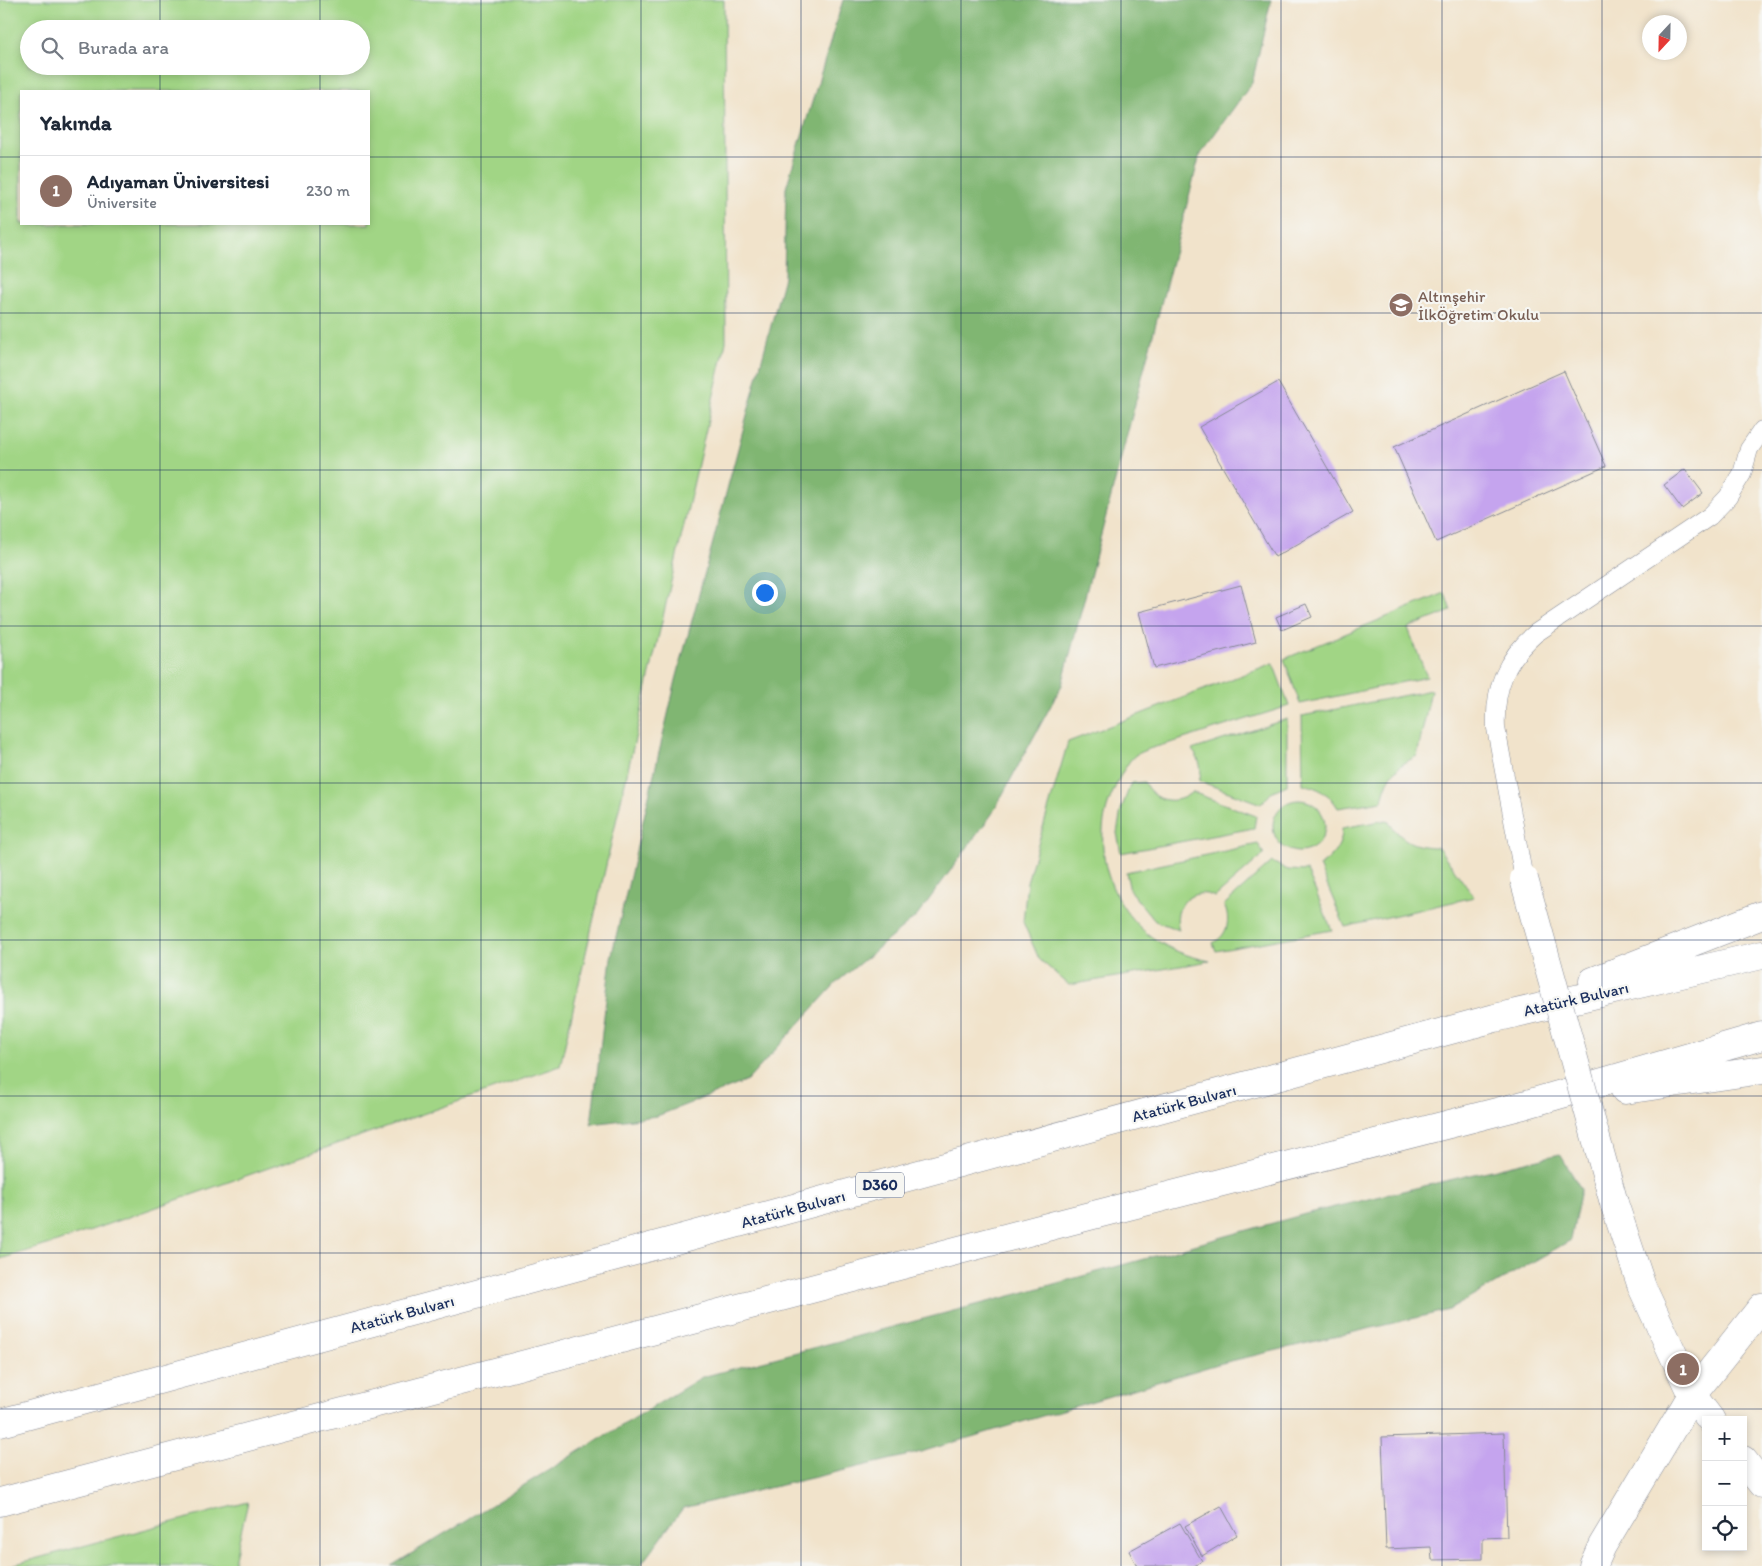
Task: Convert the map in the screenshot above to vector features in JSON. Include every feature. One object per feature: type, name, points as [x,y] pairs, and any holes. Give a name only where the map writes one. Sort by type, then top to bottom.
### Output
[{"type":"main road","points":[[1524,880],[1614,1203],[1642,1287],[1692,1395],[1708,1416]]},
{"type":"main road","points":[[1495,1018],[1762,915]]},
{"type":"main road","name":"Atatürk Bulvarı","points":[[0,1423],[1495,1018],[1762,955]]},
{"type":"main road","points":[[0,1502],[1079,1219],[1520,1106],[1762,1036]]},
{"type":"main road","points":[[1520,1106],[1762,1070]]},
{"type":"main road","points":[[1593,1566],[1602,1546],[1692,1395],[1762,1307]]},
{"type":"main road","points":[[1744,1461],[1762,1484]]},
{"type":"lane","points":[[1524,880],[1496,728],[1495,710],[1503,675],[1512,659],[1536,633],[1710,516],[1728,497],[1742,474],[1749,449],[1762,430]]},
{"type":"green space","points":[[0,0],[724,0],[726,342],[560,1066],[54,1243],[0,1259]]},
{"type":"green space","points":[[843,0],[1271,0],[1252,83],[1200,154],[1062,685],[992,814],[917,916],[837,982],[747,1081],[657,1116],[591,1124],[611,958],[676,680],[784,277],[786,188]]},
{"type":"green space","points":[[1445,593],[1451,611],[1408,628],[1427,677],[1300,704],[1284,659]]},
{"type":"green space","points":[[1273,663],[1289,706],[1151,748],[1137,754],[1120,777],[1106,812],[1103,833],[1104,855],[1108,876],[1128,914],[1143,930],[1161,943],[1185,954],[1210,961],[1069,985],[1039,959],[1023,922],[1027,882],[1068,742]]},
{"type":"green space","points":[[1431,690],[1417,756],[1403,764],[1393,773],[1386,785],[1382,801],[1338,808],[1324,792],[1303,784],[1302,716]]},
{"type":"green space","points":[[1287,719],[1287,785],[1273,791],[1261,804],[1199,781],[1200,765],[1192,750]]},
{"type":"green space","points":[[1144,782],[1148,789],[1159,798],[1166,800],[1179,799],[1192,792],[1256,816],[1254,828],[1121,853],[1117,833],[1121,810],[1131,783]]},
{"type":"green space","points":[[1294,800],[1304,800],[1313,804],[1321,812],[1325,826],[1321,840],[1313,848],[1304,852],[1294,852],[1285,848],[1277,840],[1273,831],[1273,821],[1277,812],[1285,804]]},
{"type":"green space","points":[[1387,820],[1403,838],[1422,846],[1438,847],[1474,897],[1345,927],[1319,866],[1336,850],[1341,840],[1342,828]]},
{"type":"green space","points":[[1258,844],[1264,854],[1215,897],[1199,894],[1185,900],[1178,913],[1179,930],[1155,921],[1130,891],[1126,872]]},
{"type":"green space","points":[[1272,862],[1288,870],[1307,871],[1332,930],[1216,951],[1213,943],[1222,936],[1228,922],[1224,905]]},
{"type":"green space","points":[[1560,1154],[1581,1189],[1571,1240],[1449,1310],[1218,1364],[914,1454],[683,1508],[640,1566],[391,1566],[702,1377],[1018,1294],[1309,1213]]},
{"type":"green space","points":[[248,1502],[233,1566],[8,1566]]},
{"type":"building","points":[[1564,371],[1606,466],[1436,542],[1394,447]]},
{"type":"building","points":[[1278,382],[1353,512],[1275,557],[1199,427]]},
{"type":"building","points":[[1685,469],[1703,493],[1682,509],[1664,485]]},
{"type":"building","points":[[1241,585],[1256,642],[1154,668],[1139,612]]},
{"type":"building","points":[[1306,604],[1312,617],[1282,630],[1276,617]]},
{"type":"building","points":[[1504,1433],[1507,1537],[1483,1538],[1483,1559],[1432,1560],[1431,1547],[1386,1549],[1382,1437]]},
{"type":"building","points":[[1221,1506],[1237,1535],[1202,1556],[1185,1526]]},
{"type":"building","points":[[1180,1523],[1202,1561],[1194,1566],[1137,1566],[1129,1551]]},
{"type":"place","name":"Altınşehir İlkÖğretim Okulu","points":[[1401,305]]},
{"type":"place","name":"Adıyaman Üniversitesi","points":[[1683,1369]]}]
